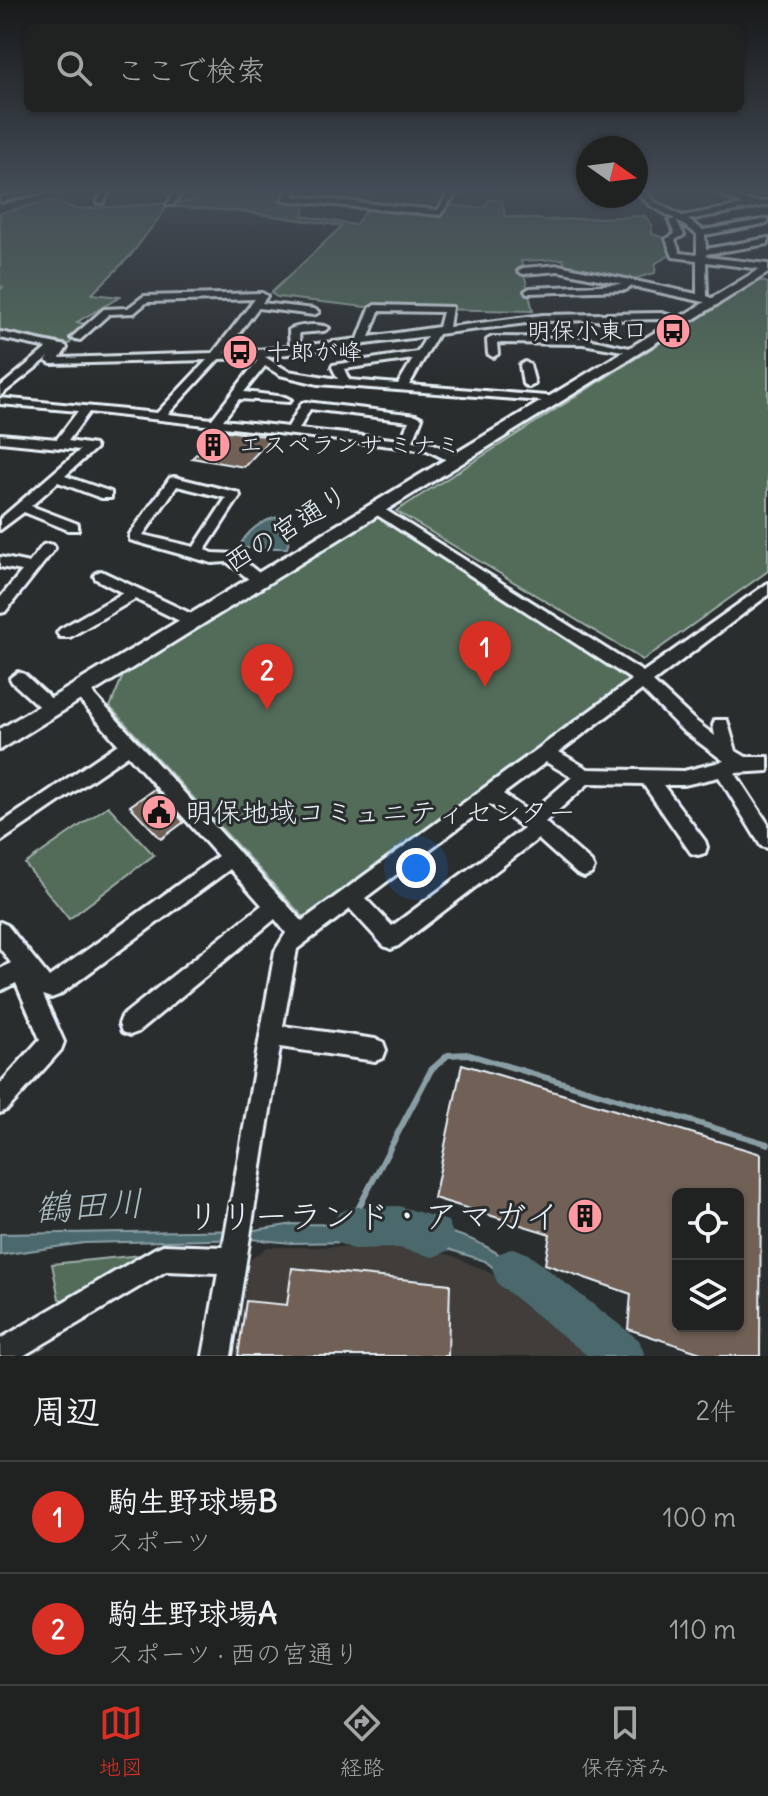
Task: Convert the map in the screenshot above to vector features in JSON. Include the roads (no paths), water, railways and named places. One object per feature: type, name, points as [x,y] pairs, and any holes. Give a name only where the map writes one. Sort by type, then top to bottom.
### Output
[{"type":"street","points":[[676,254],[703,256],[765,272]]},
{"type":"street","points":[[703,256],[710,254]]},
{"type":"street","points":[[523,271],[559,268],[653,283],[706,300],[703,256]]},
{"type":"street","name":"西の宮通り","points":[[0,741],[634,350],[706,300],[765,272]]},
{"type":"street","points":[[530,291],[653,283]]},
{"type":"street","points":[[76,338],[107,311],[131,311],[144,299],[262,296],[218,354],[161,415]]},
{"type":"street","points":[[256,305],[314,312]]},
{"type":"street","points":[[363,339],[375,308],[449,309],[440,329],[402,387]]},
{"type":"street","points":[[215,422],[258,358],[295,348],[543,318],[661,316],[681,320]]},
{"type":"street","points":[[295,348],[294,330],[324,328]]},
{"type":"street","points":[[0,335],[55,346],[47,360]]},
{"type":"street","points":[[493,354],[492,340],[583,341],[634,350]]},
{"type":"street","points":[[0,393],[33,363],[47,360],[218,354],[258,358],[299,378],[555,399]]},
{"type":"street","points":[[345,382],[337,367],[421,355]]},
{"type":"street","points":[[525,365],[529,384]]},
{"type":"street","points":[[236,395],[285,400]]},
{"type":"street","points":[[0,401],[161,415],[430,447],[455,460]]},
{"type":"street","points":[[292,431],[306,405],[416,418],[406,444]]},
{"type":"street","points":[[60,443],[86,408]]},
{"type":"street","points":[[0,438],[90,448],[0,526]]},
{"type":"street","points":[[56,477],[106,495]]},
{"type":"street","points":[[197,552],[234,496],[174,481],[135,537],[212,558],[230,557],[259,580]]},
{"type":"street","points":[[22,507],[73,527]]},
{"type":"street","points":[[376,508],[642,681],[732,763]]},
{"type":"street","points":[[0,608],[48,548]]},
{"type":"street","points":[[0,562],[33,568]]},
{"type":"street","points":[[101,576],[193,621]]},
{"type":"street","points":[[217,1356],[285,951],[300,933],[767,590]]},
{"type":"street","points":[[65,633],[134,593]]},
{"type":"street","points":[[17,679],[52,709]]},
{"type":"street","points":[[81,691],[300,933]]},
{"type":"street","points":[[721,725],[732,763],[768,840]]},
{"type":"street","points":[[0,834],[130,745]]},
{"type":"street","points":[[545,753],[585,776],[684,778],[732,763],[768,764]]},
{"type":"street","points":[[350,896],[391,939],[534,826],[585,776]]},
{"type":"street","points":[[649,779],[698,847]]},
{"type":"street","points":[[489,794],[534,826],[584,868]]},
{"type":"street","points":[[15,972],[51,988],[233,856]]},
{"type":"street","points":[[130,1024],[276,906]]},
{"type":"street","points":[[0,932],[15,972],[53,1042],[0,1101]]},
{"type":"street","points":[[270,1035],[375,1050]]},
{"type":"street","points":[[0,1354],[163,1258],[233,1254]]},
{"type":"water","points":[[279,517],[289,531],[287,548],[239,548],[255,528]]},
{"type":"water","points":[[294,1224],[411,1226],[456,1234],[477,1242],[513,1264],[624,1356],[600,1356],[485,1261],[423,1241],[291,1243],[251,1239],[84,1243],[0,1255],[0,1234],[255,1230]]},
{"type":"waterway","points":[[348,1228],[431,1070],[448,1055],[467,1054],[768,1144]]},
{"type":"waterway","name":"鶴田川","points":[[353,1228],[399,1227],[433,1236]]},
{"type":"waterway","name":"鶴田川","points":[[513,1269],[623,1356]]},
{"type":"place","name":"明保小東口","points":[[673,331]]},
{"type":"place","name":"十郎が峰","points":[[240,352]]},
{"type":"place","name":"エスペランサ ミナミ","points":[[213,445]]},
{"type":"place","name":"駒生野球場B","points":[[485,687]]},
{"type":"place","name":"駒生野球場A","points":[[267,710]]},
{"type":"place","name":"明保地域コミュニティセンター","points":[[159,812]]},
{"type":"place","name":"リリーランド・アマガイ","points":[[585,1216]]}]
